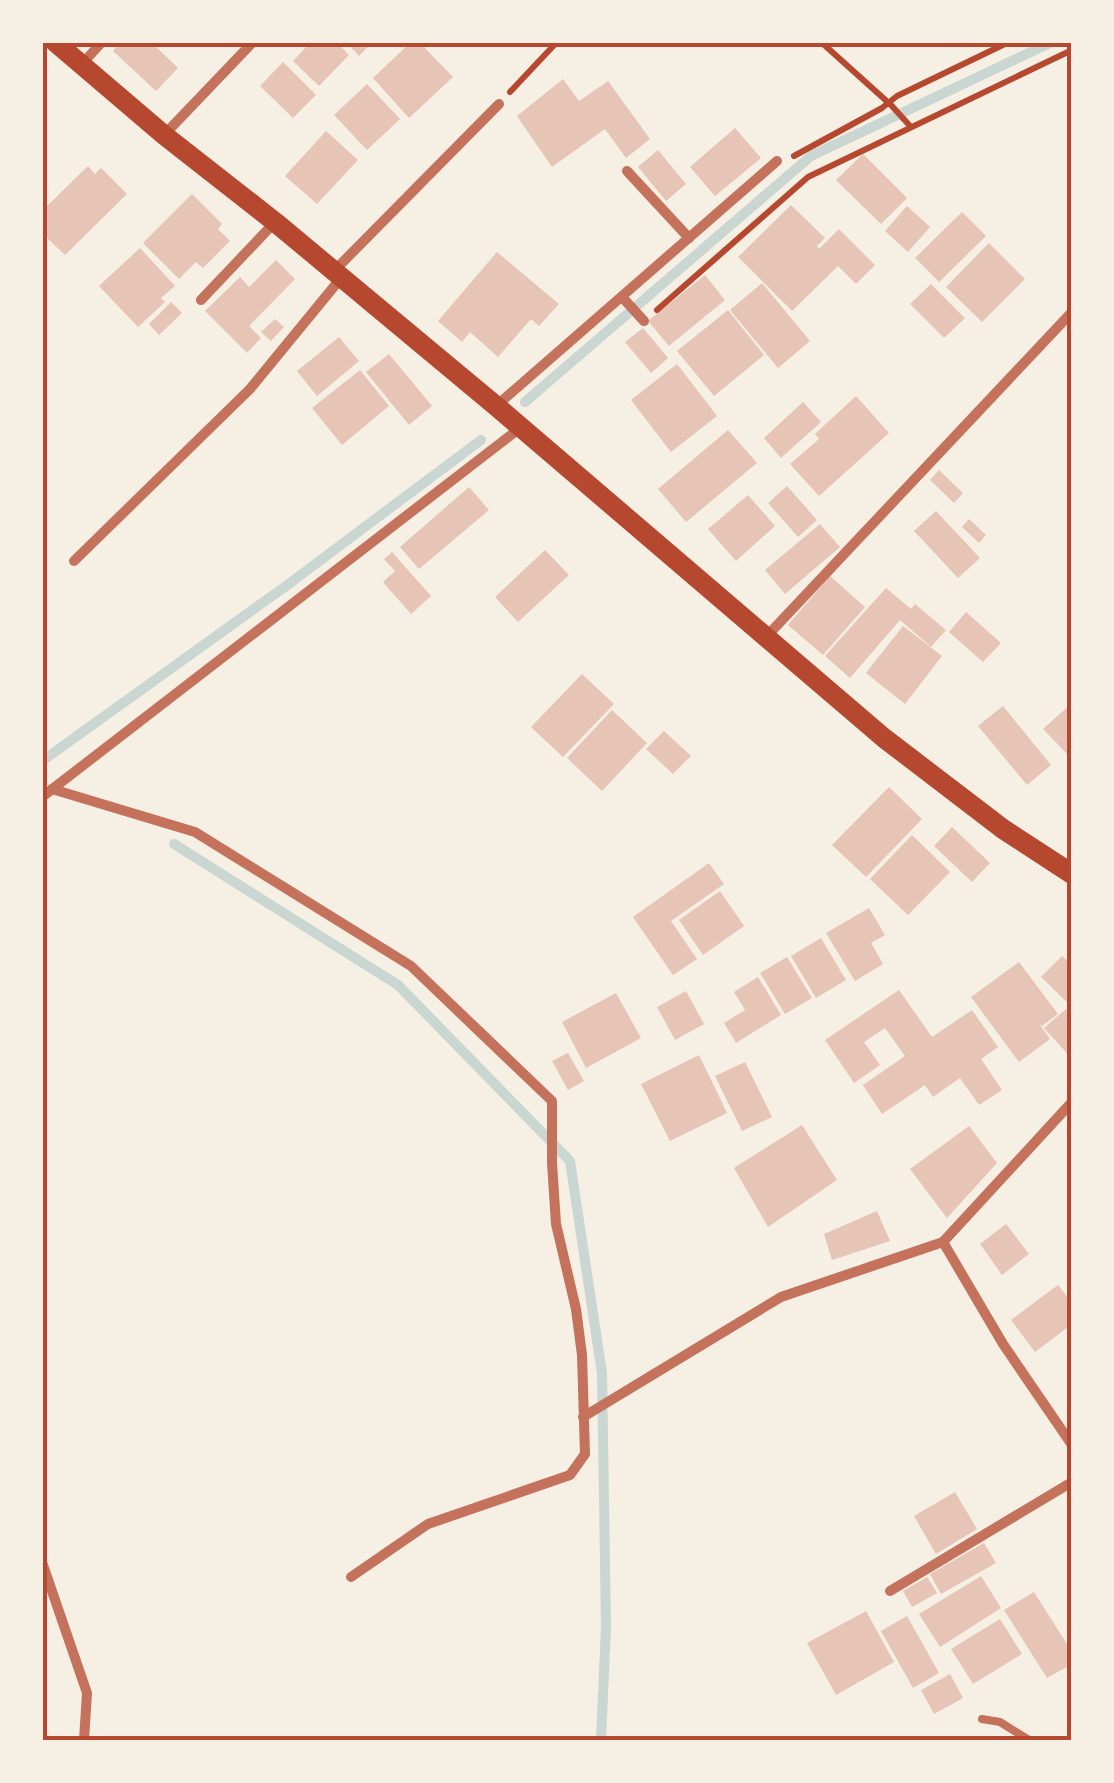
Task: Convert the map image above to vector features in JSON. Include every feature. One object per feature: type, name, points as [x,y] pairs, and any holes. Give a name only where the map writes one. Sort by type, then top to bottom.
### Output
[{"type":"main road","points":[[54,42],[496,406],[884,738],[1004,829],[1072,874]]},
{"type":"street","points":[[82,65],[102,42]]},
{"type":"street","points":[[164,134],[254,42]]},
{"type":"street","points":[[74,562],[250,389],[337,275],[499,104]]},
{"type":"street","points":[[496,406],[624,300],[688,238],[777,162]]},
{"type":"street","points":[[627,171],[688,238]]},
{"type":"street","points":[[201,300],[275,222]]},
{"type":"street","points":[[624,300],[641,319]]},
{"type":"street","points":[[766,638],[1072,312]]},
{"type":"street","points":[[47,793],[520,428]]},
{"type":"street","points":[[47,793],[195,832],[411,966],[552,1101],[556,1224],[576,1309],[582,1355],[584,1454],[570,1475],[428,1524],[350,1577]]},
{"type":"street","points":[[583,1417],[780,1297],[942,1242],[1072,1102]]},
{"type":"street","points":[[942,1242],[1003,1344],[1072,1445]]},
{"type":"street","points":[[890,1591],[1072,1482]]},
{"type":"street","points":[[42,1562],[87,1693],[84,1740]]},
{"type":"lane","points":[[982,1719],[1000,1722],[1029,1740]]},
{"type":"path","points":[[499,104],[557,42]]},
{"type":"path","points":[[822,42],[908,124]]},
{"type":"path","points":[[777,162],[1009,42]]},
{"type":"path","points":[[641,319],[808,176],[908,124],[1072,50]]},
{"type":"building","points":[[121,42],[151,42],[178,68],[156,91],[113,51]]},
{"type":"building","points":[[311,42],[336,42],[349,55],[319,86],[293,61]]},
{"type":"building","points":[[346,42],[373,42],[359,56]]},
{"type":"building","points":[[411,42],[419,42],[453,77],[409,118],[373,78]]},
{"type":"building","points":[[283,62],[316,95],[293,118],[260,86]]},
{"type":"building","points":[[563,79],[579,101],[608,81],[650,139],[626,158],[605,129],[552,167],[517,116]]},
{"type":"building","points":[[367,84],[400,119],[367,150],[334,115]]},
{"type":"building","points":[[735,128],[761,158],[715,196],[690,167]]},
{"type":"building","points":[[326,131],[358,160],[317,204],[285,176]]},
{"type":"building","points":[[658,150],[686,184],[666,201],[638,167]]},
{"type":"building","points":[[863,154],[907,198],[881,224],[836,180]]},
{"type":"building","points":[[88,166],[95,174],[101,168],[127,194],[65,255],[42,233],[42,211]]},
{"type":"building","points":[[192,194],[222,224],[218,229],[230,241],[203,268],[196,262],[179,279],[143,243]]},
{"type":"building","points":[[791,205],[825,238],[817,246],[819,249],[839,229],[875,265],[856,284],[838,266],[792,311],[738,257]]},
{"type":"building","points":[[907,206],[930,227],[908,252],[885,231]]},
{"type":"building","points":[[962,212],[986,236],[939,282],[915,258]]},
{"type":"building","points":[[989,243],[1025,279],[982,322],[946,287]]},
{"type":"building","points":[[140,248],[175,286],[161,298],[165,302],[138,327],[99,286]]},
{"type":"building","points":[[497,252],[559,304],[539,326],[531,319],[498,357],[470,332],[462,342],[438,321]]},
{"type":"building","points":[[276,260],[295,279],[249,326],[261,338],[247,353],[205,311],[240,277],[249,287]]},
{"type":"building","points":[[705,275],[725,300],[669,346],[648,321]]},
{"type":"building","points":[[762,283],[810,341],[778,368],[730,310]]},
{"type":"building","points":[[931,284],[965,318],[944,338],[910,304]]},
{"type":"building","points":[[171,302],[182,313],[159,335],[149,324]]},
{"type":"building","points":[[728,310],[764,355],[714,396],[677,351]]},
{"type":"building","points":[[275,319],[284,327],[271,341],[261,332]]},
{"type":"building","points":[[643,328],[668,358],[651,373],[625,342]]},
{"type":"building","points":[[339,337],[359,361],[317,396],[297,371]]},
{"type":"building","points":[[389,354],[432,406],[409,425],[366,372]]},
{"type":"building","points":[[677,364],[717,416],[671,452],[631,400]]},
{"type":"building","points":[[360,370],[389,406],[342,445],[312,408]]},
{"type":"building","points":[[856,396],[889,433],[819,496],[790,464],[819,439],[815,434]]},
{"type":"building","points":[[803,402],[821,422],[781,458],[764,438]]},
{"type":"building","points":[[728,430],[757,463],[686,522],[658,489]]},
{"type":"building","points":[[939,470],[963,493],[954,503],[930,480]]},
{"type":"building","points":[[787,486],[817,520],[798,537],[768,503]]},
{"type":"building","points":[[469,487],[489,510],[419,569],[400,547]]},
{"type":"building","points":[[748,495],[775,526],[736,561],[708,529]]},
{"type":"building","points":[[936,511],[980,558],[958,578],[914,531]]},
{"type":"building","points":[[969,519],[986,535],[979,543],[962,527]]},
{"type":"building","points":[[820,524],[840,547],[785,594],[765,570]]},
{"type":"building","points":[[545,550],[569,575],[518,622],[495,597]]},
{"type":"building","points":[[392,552],[431,596],[411,614],[383,582],[395,571],[384,559]]},
{"type":"building","points":[[830,576],[865,607],[823,655],[788,625]]},
{"type":"building","points":[[886,588],[911,609],[915,604],[946,630],[931,647],[900,620],[850,678],[825,656]]},
{"type":"building","points":[[966,612],[1001,643],[983,662],[949,632]]},
{"type":"building","points":[[903,626],[942,656],[905,704],[866,673]]},
{"type":"building","points":[[582,674],[614,704],[563,757],[531,727]]},
{"type":"building","points":[[1072,703],[1072,759],[1043,729]]},
{"type":"building","points":[[1003,706],[1051,765],[1027,785],[978,726]]},
{"type":"building","points":[[612,710],[647,743],[602,791],[567,758]]},
{"type":"building","points":[[664,731],[691,756],[673,774],[646,749]]},
{"type":"building","points":[[889,787],[922,819],[866,877],[832,845]]},
{"type":"building","points":[[952,827],[990,863],[972,882],[934,846]]},
{"type":"building","points":[[912,835],[950,872],[908,915],[870,879]]},
{"type":"building","points":[[709,863],[724,884],[671,921],[697,959],[673,975],[633,917]]},
{"type":"building","points":[[720,891],[744,926],[703,955],[679,920]]},
{"type":"building","points":[[869,908],[885,935],[871,943],[883,964],[855,981],[826,933]]},
{"type":"building","points":[[821,938],[846,980],[816,998],[791,956]]},
{"type":"building","points":[[1062,956],[1072,965],[1072,1007],[1041,977]]},
{"type":"building","points":[[787,957],[812,998],[785,1014],[760,973]]},
{"type":"building","points":[[1019,962],[1058,1014],[1042,1026],[1039,1023],[1050,1039],[1019,1062],[971,997]]},
{"type":"building","points":[[758,977],[781,1015],[736,1043],[724,1023],[745,1010],[734,992]]},
{"type":"building","points":[[899,990],[932,1037],[972,1010],[998,1047],[981,1059],[1002,1090],[979,1105],[960,1078],[933,1097],[925,1085],[882,1114],[863,1085],[905,1056],[885,1028],[864,1042],[880,1065],[854,1083],[825,1040]]},
{"type":"building","points":[[686,991],[704,1024],[675,1040],[657,1007]]},
{"type":"building","points":[[616,993],[641,1038],[586,1068],[562,1022]]},
{"type":"building","points":[[1066,1009],[1072,1015],[1072,1059],[1044,1028]]},
{"type":"building","points":[[568,1053],[584,1081],[568,1090],[552,1061]]},
{"type":"building","points":[[699,1055],[727,1113],[670,1141],[641,1084]]},
{"type":"building","points":[[745,1062],[772,1117],[742,1131],[715,1076]]},
{"type":"building","points":[[802,1125],[837,1180],[768,1227],[734,1168]]},
{"type":"building","points":[[969,1126],[997,1163],[947,1218],[910,1169]]},
{"type":"building","points":[[877,1211],[890,1241],[832,1260],[824,1234]]},
{"type":"building","points":[[1006,1224],[1029,1254],[1002,1275],[980,1244]]},
{"type":"building","points":[[1058,1285],[1072,1303],[1072,1324],[1035,1352],[1011,1320]]},
{"type":"building","points":[[955,1492],[977,1529],[936,1554],[914,1516]]},
{"type":"building","points":[[984,1543],[996,1563],[941,1594],[930,1574]]},
{"type":"building","points":[[981,1576],[1001,1608],[940,1647],[919,1614]]},
{"type":"building","points":[[927,1577],[937,1593],[912,1607],[903,1591]]},
{"type":"building","points":[[1034,1592],[1072,1652],[1072,1664],[1047,1678],[1004,1610]]},
{"type":"building","points":[[866,1611],[894,1662],[836,1695],[807,1643]]},
{"type":"building","points":[[907,1616],[939,1673],[913,1688],[881,1631]]},
{"type":"building","points":[[1000,1619],[1022,1654],[973,1684],[951,1649]]},
{"type":"building","points":[[950,1674],[963,1698],[934,1714],[921,1690]]},
{"type":"waterway","points":[[525,402],[811,156],[1052,42]]},
{"type":"waterway","points":[[42,761],[481,440]]},
{"type":"waterway","points":[[174,844],[398,985],[570,1161],[602,1373],[606,1627],[601,1740]]}]
